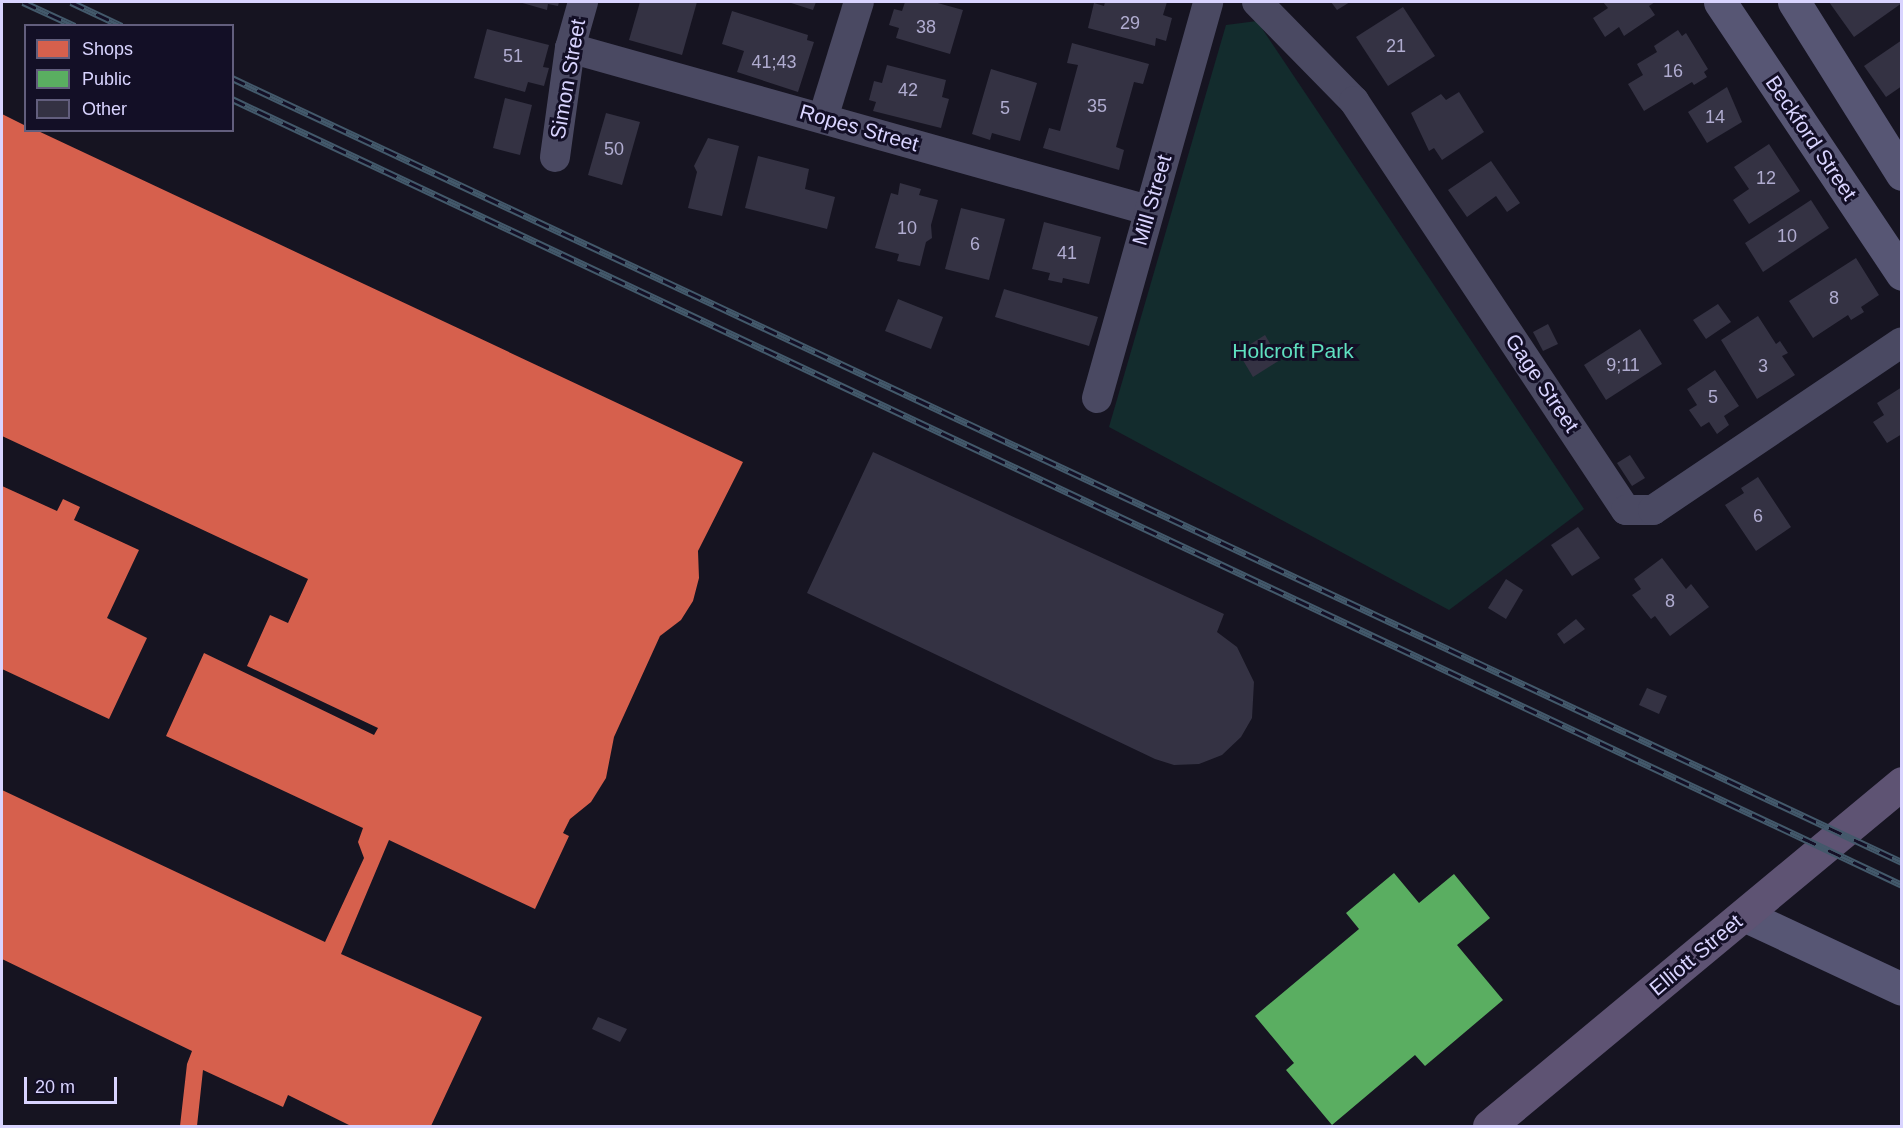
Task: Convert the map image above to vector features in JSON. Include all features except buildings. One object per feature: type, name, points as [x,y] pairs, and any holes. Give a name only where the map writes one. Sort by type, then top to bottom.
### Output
[{"type":"main road","name":"Elliott Street","points":[[1489,1126],[1902,783]]},
{"type":"street","name":"Simon Street","points":[[555,158],[570,48],[583,2]]},
{"type":"street","points":[[823,118],[859,2]]},
{"type":"street","name":"Mill Street","points":[[1097,398],[1208,2]]},
{"type":"street","name":"Gage Street","points":[[1257,2],[1354,101],[1626,510],[1653,510],[1902,342]]},
{"type":"street","name":"Beckford Street","points":[[1720,2],[1902,274]]},
{"type":"street","points":[[1794,2],[1902,174]]},
{"type":"street","name":"Ropes Street","points":[[570,48],[1148,210]]},
{"type":"street","points":[[1744,915],[1902,989]]},
{"type":"green space","name":"Holcroft Park","points":[[1257,21],[1584,509],[1449,610],[1109,427],[1226,25]]},
{"type":"railway","points":[[23,2],[71,24]]},
{"type":"railway","points":[[71,2],[118,24]]},
{"type":"railway","points":[[234,79],[1902,862]]},
{"type":"railway","points":[[234,100],[1902,885]]}]
